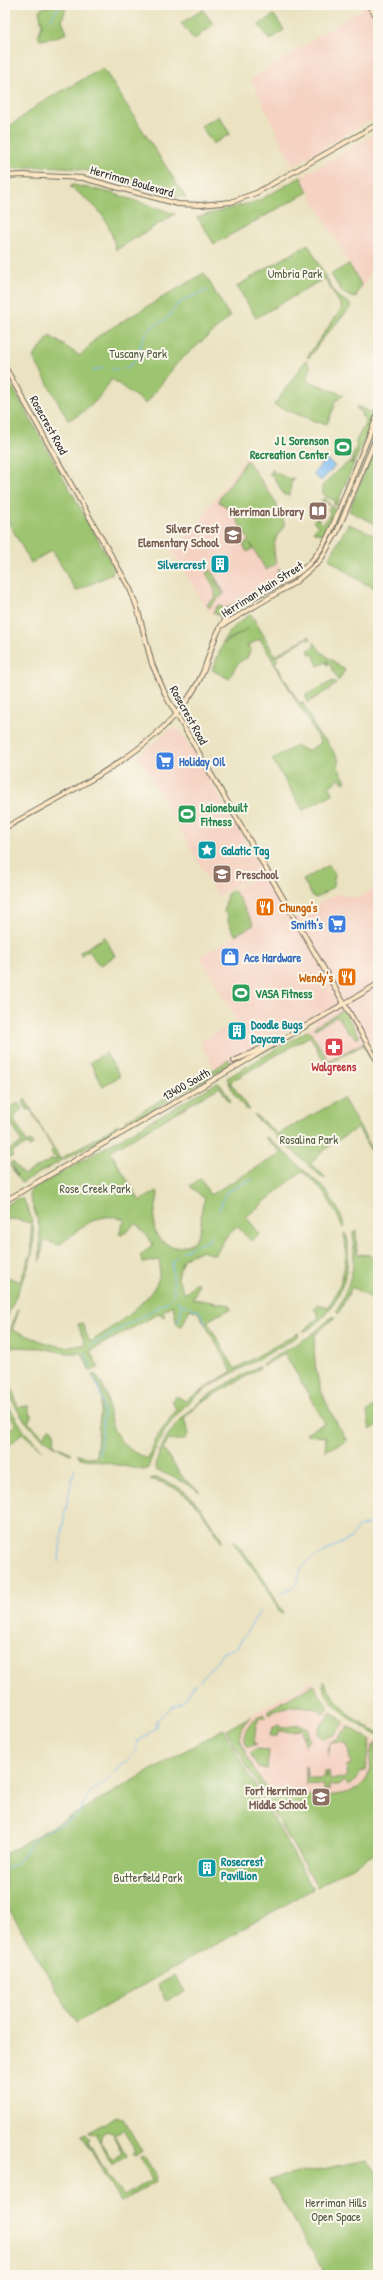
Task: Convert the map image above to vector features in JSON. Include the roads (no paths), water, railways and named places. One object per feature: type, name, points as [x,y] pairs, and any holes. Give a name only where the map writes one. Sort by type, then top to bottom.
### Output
[{"type":"main road","points":[[368,5],[378,18]]},
{"type":"main road","name":"Herriman Boulevard","points":[[5,176],[23,175],[84,178],[178,204],[201,205],[231,202],[256,193],[378,124]]},
{"type":"main road","name":"Rosecrest Road","points":[[5,367],[130,589],[137,607],[152,664],[176,714],[378,1062]]},
{"type":"main road","name":"Herriman Main Street","points":[[222,626],[233,612],[302,570],[321,550],[331,531],[378,414]]},
{"type":"main road","name":"Herriman Main Street","points":[[222,626],[294,583],[320,561],[337,532],[378,434]]},
{"type":"main road","points":[[5,828],[132,754],[159,732],[189,697],[202,674],[212,646],[222,626]]},
{"type":"main road","name":"13400 South","points":[[5,1201],[378,984]]},
{"type":"main road","points":[[234,1061],[268,1044],[285,1038]]},
{"type":"water","points":[[326,459],[335,466],[321,481],[313,474]]},
{"type":"waterway","points":[[51,19],[60,5]]},
{"type":"waterway","points":[[111,369],[122,369],[134,362],[145,335],[150,329],[168,317],[180,303],[192,296],[208,290]]},
{"type":"waterway","points":[[93,371],[104,367]]},
{"type":"waterway","points":[[219,1210],[226,1192],[253,1179]]},
{"type":"waterway","points":[[197,1245],[208,1241],[211,1236]]},
{"type":"waterway","points":[[182,1252],[194,1246]]},
{"type":"waterway","points":[[90,1346],[169,1301],[174,1294],[172,1262],[178,1255]]},
{"type":"waterway","points":[[177,1300],[182,1307],[178,1322]]},
{"type":"waterway","points":[[181,1304],[186,1306]]},
{"type":"waterway","points":[[190,1307],[199,1311],[206,1324]]},
{"type":"waterway","points":[[86,1352],[86,1356],[91,1367]]},
{"type":"waterway","points":[[94,1378],[102,1397],[103,1407],[103,1425],[99,1455]]},
{"type":"waterway","points":[[59,1562],[61,1538],[69,1491],[75,1468]]},
{"type":"waterway","points":[[278,1596],[296,1585],[301,1569],[309,1560],[351,1538],[358,1527],[378,1522]]},
{"type":"waterway","points":[[200,1681],[222,1653],[237,1647],[260,1611]]},
{"type":"waterway","points":[[5,1870],[17,1862],[37,1836],[76,1817],[90,1793],[107,1781],[122,1764],[129,1760],[135,1752],[138,1741],[157,1727],[157,1720],[170,1709],[182,1702],[196,1684]]},
{"type":"place","name":"J L Sorenson Recreation Center","points":[[343,447]]},
{"type":"place","name":"Herriman Library","points":[[318,511]]},
{"type":"place","name":"Silver Crest Elementary School","points":[[233,535]]},
{"type":"place","name":"Silvercrest","points":[[220,564]]},
{"type":"place","name":"Holiday Oil","points":[[165,761]]},
{"type":"place","name":"Laionebuilt Fitness","points":[[187,814]]},
{"type":"place","name":"Galatic Tag","points":[[207,850]]},
{"type":"place","name":"Preschool","points":[[222,874]]},
{"type":"place","name":"Chunga's","points":[[265,907]]},
{"type":"place","name":"Smith's","points":[[337,924]]},
{"type":"place","name":"Ace Hardware","points":[[230,957]]},
{"type":"place","name":"Wendy's","points":[[347,977]]},
{"type":"place","name":"VASA Fitness","points":[[241,993]]},
{"type":"place","name":"Doodle Bugs Daycare","points":[[237,1031]]},
{"type":"place","name":"Walgreens","points":[[334,1047]]},
{"type":"place","name":"Fort Herriman Middle School","points":[[321,1797]]},
{"type":"place","name":"Rosecrest Pavillion","points":[[207,1868]]},
{"type":"park label","name":"Umbria Park","points":[[295,273]]},
{"type":"park label","name":"Tuscany Park","points":[[138,353]]},
{"type":"park label","name":"Rosalina Park","points":[[309,1139]]},
{"type":"park label","name":"Rose Creek Park","points":[[95,1188]]},
{"type":"park label","name":"Butterfield Park","points":[[148,1877]]},
{"type":"park label","name":"Herriman Hills Open Space","points":[[336,2209]]}]
